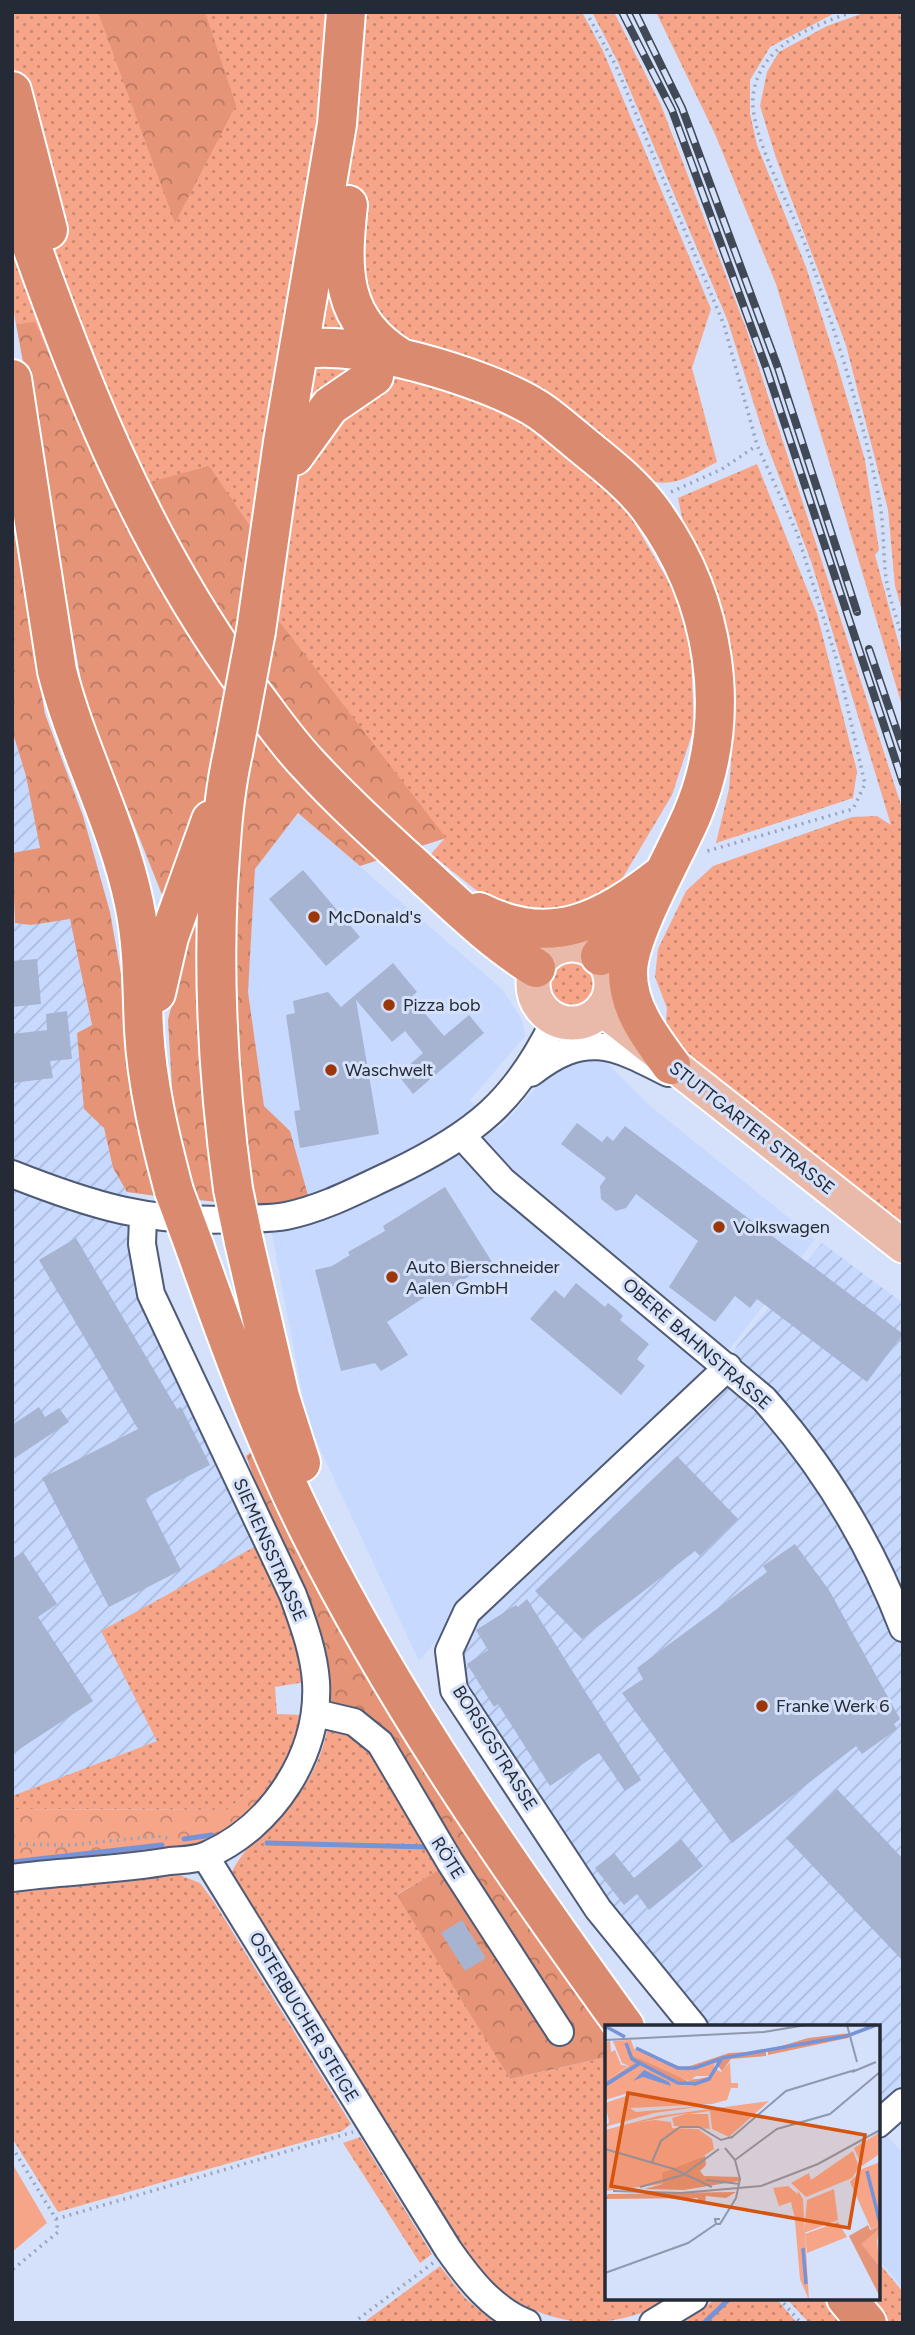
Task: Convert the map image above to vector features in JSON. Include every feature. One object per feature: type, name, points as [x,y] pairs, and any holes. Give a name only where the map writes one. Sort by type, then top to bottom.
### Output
[{"type":"highway","points":[[267,569],[294,456],[337,124],[346,12]]},
{"type":"highway","points":[[370,12],[363,98],[343,252],[347,292],[374,337],[409,362]]},
{"type":"highway","points":[[12,91],[67,309],[106,441]]},
{"type":"highway","points":[[351,177],[283,442],[267,569],[230,766],[221,841],[215,982],[223,1118],[244,1242],[293,1440],[373,1647]]},
{"type":"highway","points":[[12,190],[65,342],[106,441],[184,590],[228,660],[307,763],[436,886],[514,954],[536,968]]},
{"type":"highway","points":[[307,352],[360,350],[409,362],[509,394],[538,410],[617,472],[650,509],[678,554],[691,581],[709,640],[715,683],[715,734],[693,814],[665,873],[628,968],[628,985],[638,1015],[671,1065]]},
{"type":"highway","points":[[307,352],[339,371],[435,384],[491,399],[575,439]]},
{"type":"highway","points":[[294,456],[330,406],[374,376]]},
{"type":"highway","points":[[12,379],[57,671],[69,714],[118,842],[134,904],[142,956],[148,1070],[157,1129],[174,1191],[194,1245],[268,1442],[315,1541],[373,1647],[486,1829],[624,2025]]},
{"type":"highway","points":[[148,1070],[151,1021],[169,937],[230,766]]},
{"type":"highway","points":[[436,886],[498,922],[530,930],[555,929],[590,920],[617,908],[665,873]]},
{"type":"highway","points":[[600,957],[665,873]]},
{"type":"highway","points":[[848,2300],[867,2323]]},
{"type":"main road","points":[[565,945],[583,946],[600,957],[611,982],[602,1009],[580,1022],[555,1020],[538,1003],[533,992],[536,968],[548,953],[565,945]]},
{"type":"main road","name":"STUTTGARTER STRASSE","points":[[602,1009],[903,1246]]},
{"type":"street","points":[[522,1080],[555,1020]]},
{"type":"street","points":[[12,1174],[98,1206],[143,1217],[203,1221],[285,1216],[334,1202],[463,1137],[522,1080],[561,1052],[572,1048],[597,1045],[627,1053],[707,1094]]},
{"type":"street","name":"OBERE BAHNSTRASSE","points":[[463,1137],[503,1181],[764,1399],[797,1436],[828,1479],[883,1576],[903,1628]]},
{"type":"street","name":"SIEMENSSTRASSE","points":[[143,1217],[142,1244],[151,1294],[293,1595],[308,1634],[316,1680],[316,1713],[308,1744],[294,1776],[272,1807],[243,1834],[194,1858]]},
{"type":"street","name":"BORSIGSTRASSE","points":[[692,2025],[598,1909],[454,1689],[449,1651],[467,1612],[728,1367]]},
{"type":"street","name":"RÖTE","points":[[316,1713],[354,1722],[380,1743],[443,1851],[560,2032]]},
{"type":"street","points":[[12,1878],[194,1858]]},
{"type":"street","name":"OSTERBUCHER STEIGE","points":[[194,1858],[371,2126],[448,2249],[465,2272],[505,2314],[527,2323]]},
{"type":"street","points":[[880,2122],[903,2102]]},
{"type":"street","points":[[653,2323],[691,2300]]},
{"type":"path","points":[[586,12],[616,66],[724,325],[757,445],[797,533],[836,661],[865,784],[853,809],[701,853]]},
{"type":"path","points":[[852,12],[816,25],[780,46],[764,64],[753,96],[760,136],[808,251],[845,367],[880,505],[887,580],[903,639]]},
{"type":"path","points":[[650,509],[670,493],[722,469],[757,445]]},
{"type":"path","points":[[12,1844],[69,1845],[157,1836],[169,1838],[194,1858]]},
{"type":"path","points":[[56,2219],[371,2126]]},
{"type":"path","points":[[12,2147],[56,2219],[58,2232],[12,2270]]},
{"type":"path","points":[[354,2323],[421,2274],[448,2249]]},
{"type":"path","points":[[781,2300],[800,2323]]},
{"type":"shaded area","points":[[12,730],[26,776],[40,848],[12,853]]},
{"type":"shaded area","points":[[298,813],[502,989],[522,1020],[525,1036],[470,1100],[499,1129],[555,1067],[582,1056],[606,1062],[649,1105],[815,1239],[712,1372],[463,1609],[419,1661],[308,1423],[272,1235],[269,1207],[290,1131],[264,1106],[248,992],[255,869]]},
{"type":"shaded area","points":[[12,912],[15,923],[31,925],[70,918],[92,1025],[84,1108],[104,1128],[113,1168],[127,1192],[159,1279],[277,1535],[157,1741],[12,1796]]},
{"type":"shaded area","points":[[822,1243],[903,1303],[903,2089],[880,2107],[880,2025],[705,2025],[602,1917],[460,1687],[455,1653],[471,1616],[725,1381],[736,1347]]},
{"type":"shaded area","points":[[880,2129],[903,2153],[903,2289],[880,2260]]},
{"type":"green space","points":[[12,12],[582,12],[603,51],[711,309],[692,368],[717,462],[682,480],[664,483],[644,479],[628,512],[673,589],[691,648],[694,728],[672,795],[619,884],[573,909],[529,913],[486,898],[431,854],[445,838],[138,483],[110,493],[35,323],[16,324],[12,299]]},
{"type":"green space","points":[[98,12],[205,12],[236,105],[175,223]]},
{"type":"green space","points":[[592,12],[614,12],[661,105],[747,331],[903,811],[903,1223],[665,1036],[667,1008],[655,977],[658,949],[686,891],[713,866],[852,817],[877,816],[891,825],[811,561],[766,442],[727,319],[618,62]]},
{"type":"green space","points":[[656,12],[837,12],[770,47],[750,80],[750,114],[757,145],[806,267],[865,460],[879,550],[875,555],[903,660],[903,709],[776,284],[715,134]]},
{"type":"green space","points":[[866,12],[903,12],[903,614],[895,586],[888,510],[846,345],[776,158],[760,106],[767,72],[779,52],[827,26]]},
{"type":"green space","points":[[35,322],[110,493],[209,466],[254,532],[275,616],[446,838],[360,866],[298,813],[255,869],[248,992],[264,1106],[290,1131],[309,1199],[269,1207],[198,1200],[183,1163],[173,1105],[168,1020],[185,952],[85,702],[16,324]]},
{"type":"green space","points":[[757,464],[817,614],[857,771],[853,798],[716,843],[729,789],[734,726],[723,628],[686,537],[678,498]]},
{"type":"green space","points":[[12,519],[45,714],[83,816],[110,912],[128,1014],[132,1095],[156,1196],[127,1192],[113,1168],[104,1128],[84,1109],[77,1033],[92,1025],[70,919],[31,925],[15,923],[12,853],[40,848],[26,776],[12,730]]},
{"type":"green space","points":[[571,958],[590,965],[597,984],[590,1003],[571,1010],[552,1003],[545,984],[552,965]]},
{"type":"green space","points":[[255,1449],[605,2030],[605,2057],[510,2079],[397,1895],[457,1859],[388,1740],[331,1710],[327,1678],[246,1456]]},
{"type":"green space","points":[[258,1545],[287,1608],[305,1682],[275,1687],[277,1714],[306,1715],[275,1787],[254,1787],[227,1810],[12,1809],[12,1796],[157,1741],[101,1631]]},
{"type":"green space","points":[[331,1710],[362,1719],[458,1859],[398,1894],[510,2079],[605,2057],[605,2300],[672,2300],[616,2320],[577,2321],[537,2311],[498,2288],[443,2221],[229,1877],[243,1854],[292,1803],[307,1782],[326,1736]]},
{"type":"green space","points":[[254,1787],[275,1787],[238,1827],[207,1845],[12,1867],[12,1809],[227,1810]]},
{"type":"green space","points":[[174,1873],[200,1883],[214,1902],[351,2124],[342,2131],[58,2212],[12,2138],[12,1889]]},
{"type":"green space","points":[[360,2137],[432,2254],[420,2263],[343,2143]]},
{"type":"green space","points":[[12,2163],[47,2223],[12,2252]]},
{"type":"green space","points":[[880,2264],[903,2292],[903,2323],[890,2323],[871,2300],[880,2300]]},
{"type":"green space","points":[[440,2266],[465,2298],[495,2323],[363,2323]]},
{"type":"green space","points":[[714,2300],[778,2300],[797,2323],[683,2323]]},
{"type":"green space","points":[[788,2300],[824,2300],[844,2323],[809,2323]]},
{"type":"building","points":[[303,870],[360,937],[326,966],[269,899]]},
{"type":"building","points":[[37,959],[41,1004],[12,1007],[12,961]]},
{"type":"building","name":"Waschwelt","points":[[393,963],[417,992],[411,997],[444,1036],[469,1015],[484,1033],[413,1094],[398,1075],[423,1053],[405,1031],[392,1042],[356,1000],[379,1134],[300,1148],[294,1111],[300,1110],[286,1015],[295,1013],[293,1001],[328,992],[341,1007]]},
{"type":"building","points":[[67,1011],[72,1059],[50,1061],[53,1078],[12,1083],[12,1034],[47,1030],[46,1014]]},
{"type":"building","name":"Volkswagen","points":[[577,1123],[602,1142],[607,1136],[613,1141],[625,1126],[903,1334],[867,1382],[757,1299],[750,1308],[735,1296],[715,1322],[669,1287],[698,1241],[636,1194],[626,1208],[616,1211],[601,1199],[600,1186],[606,1178],[561,1144]]},
{"type":"building","name":"Auto Bierschneider Aalen GmbH","points":[[445,1187],[492,1262],[447,1290],[443,1285],[387,1322],[408,1355],[381,1371],[375,1363],[341,1371],[315,1270],[332,1266],[350,1255],[348,1252],[385,1231],[383,1226]]},
{"type":"building","points":[[76,1238],[177,1409],[181,1407],[210,1465],[145,1498],[181,1570],[109,1607],[42,1478],[138,1429],[39,1260]]},
{"type":"building","name":"Auto Bierschneider Aalen GmbH","points":[[576,1283],[605,1307],[608,1303],[616,1309],[623,1316],[620,1320],[649,1344],[637,1359],[645,1366],[621,1395],[530,1319],[555,1290],[564,1298]]},
{"type":"building","points":[[39,1407],[45,1417],[59,1408],[69,1422],[12,1460],[12,1425]]},
{"type":"building","points":[[677,1456],[738,1519],[700,1556],[695,1551],[582,1639],[535,1591]]},
{"type":"building","name":"Franke Werk 6","points":[[795,1544],[829,1590],[900,1719],[894,1724],[897,1729],[862,1754],[856,1746],[732,1843],[622,1693],[643,1679],[637,1668],[767,1572],[763,1566]]},
{"type":"building","points":[[23,1552],[57,1604],[38,1617],[93,1701],[12,1754],[12,1559]]},
{"type":"building","points":[[527,1599],[641,1780],[625,1791],[599,1753],[550,1786],[498,1704],[494,1707],[467,1664],[488,1650],[476,1630],[516,1605],[518,1607]]},
{"type":"building","points":[[837,1789],[903,1859],[903,1961],[786,1838]]},
{"type":"building","points":[[681,1839],[703,1866],[649,1910],[637,1894],[624,1905],[595,1868],[614,1853],[634,1878]]},
{"type":"building","points":[[462,1920],[486,1958],[465,1971],[441,1933]]},
{"type":"waterway","points":[[184,1839],[212,1835]]},
{"type":"waterway","points":[[267,1843],[428,1847]]},
{"type":"waterway","points":[[12,1862],[162,1845]]},
{"type":"waterway","points":[[704,2323],[728,2300]]},
{"type":"railway","points":[[622,12],[672,110],[767,370],[903,783]]},
{"type":"railway","points":[[635,12],[682,108],[778,368],[857,612]]},
{"type":"railway","points":[[869,649],[903,749]]},
{"type":"place","name":"McDonald's","points":[[314,917]]},
{"type":"place","name":"Pizza bob","points":[[389,1005]]},
{"type":"place","name":"Waschwelt","points":[[331,1070]]},
{"type":"place","name":"Volkswagen","points":[[719,1227]]},
{"type":"place","name":"Auto Bierschneider Aalen GmbH","points":[[392,1277]]},
{"type":"place","name":"Franke Werk 6","points":[[762,1706]]}]
